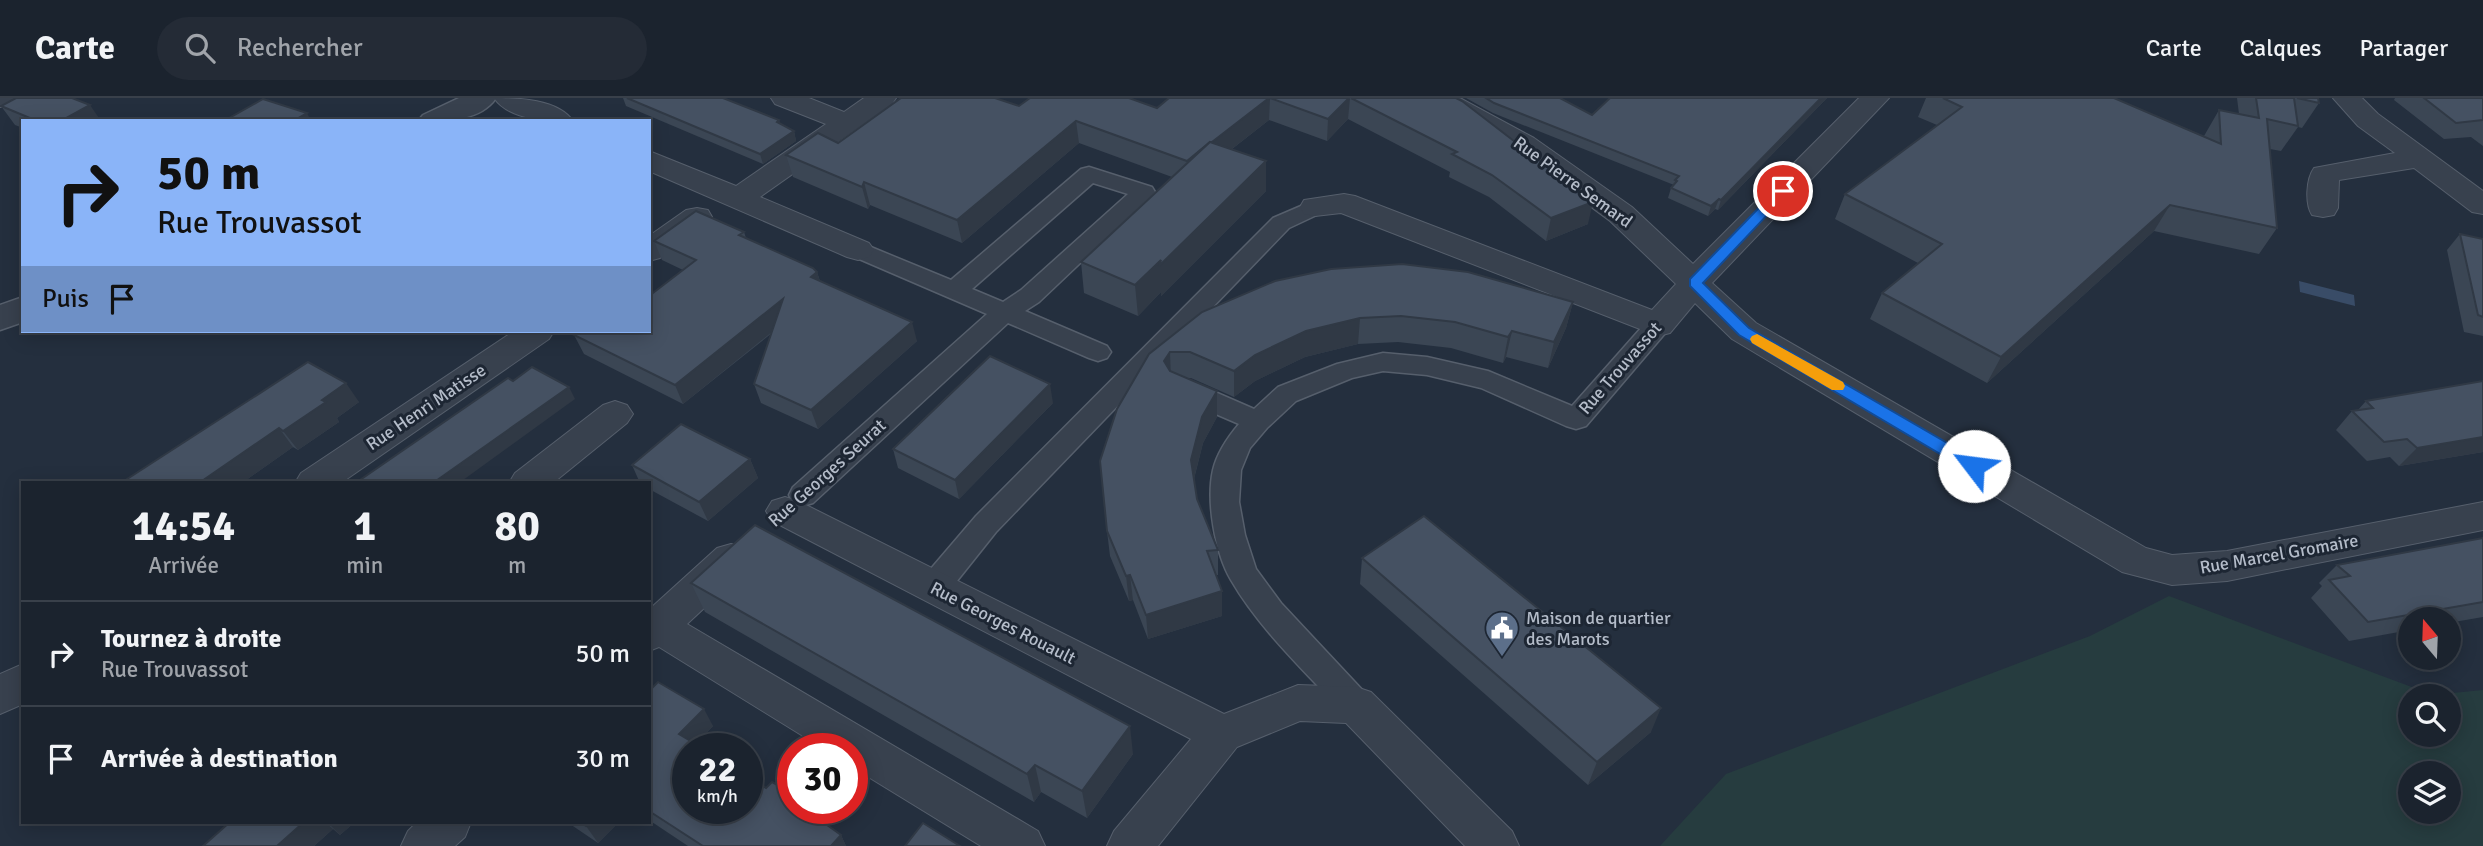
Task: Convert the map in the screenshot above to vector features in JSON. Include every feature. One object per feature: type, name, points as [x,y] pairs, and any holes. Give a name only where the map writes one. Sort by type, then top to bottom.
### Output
[{"type":"street","points":[[437,119],[482,98]]},
{"type":"street","points":[[508,98],[555,119]]},
{"type":"street","points":[[785,98],[847,123]]},
{"type":"street","points":[[651,250],[882,98]]},
{"type":"street","name":"Rue Pierre Semard","points":[[1439,98],[1524,144],[1621,214],[1695,283]]},
{"type":"street","name":"Rue Trouvassot","points":[[1356,705],[1270,612],[1242,573],[1227,513],[1227,470],[1238,444],[1257,421],[1287,394],[1346,370],[1382,362],[1427,366],[1488,380],[1576,419],[1695,283],[1875,98]]},
{"type":"street","points":[[2347,98],[2368,120],[2483,205]]},
{"type":"street","points":[[2323,208],[2324,174],[2419,158]]},
{"type":"street","points":[[651,161],[1098,352]]},
{"type":"street","name":"Rue Georges Seurat","points":[[652,627],[1005,312],[1030,296],[1144,192],[1089,174],[955,290]]},
{"type":"street","points":[[934,587],[986,524],[1281,223],[1315,207],[1344,203],[1658,325]]},
{"type":"street","name":"Rue Marcel Gromaire","points":[[1695,283],[1744,331],[2136,561],[2172,570],[2227,566],[2483,516]]},
{"type":"street","points":[[0,318],[21,309]]},
{"type":"street","name":"Rue Henri Matisse","points":[[317,481],[534,333]]},
{"type":"street","points":[[1181,388],[1257,421]]},
{"type":"street","points":[[531,481],[615,414]]},
{"type":"street","name":"Rue Georges Rouault","points":[[794,503],[934,587],[1222,734]]},
{"type":"street","points":[[652,627],[1022,846]]},
{"type":"street","points":[[0,696],[21,683]]},
{"type":"street","points":[[1130,846],[1222,734],[1298,703],[1356,705],[1496,846]]},
{"type":"street","points":[[424,846],[447,824]]},
{"type":"green space","points":[[2169,596],[2404,684],[2398,684],[2398,747],[2461,747],[2461,692],[2483,690],[2483,846],[1660,846],[1726,774],[2090,636]]},
{"type":"water","points":[[2299,281],[2354,295],[2355,306],[2300,292]]},
{"type":"building","points":[[16,98],[72,98],[90,105],[65,119],[32,119],[1,106]]},
{"type":"building","points":[[627,98],[723,98],[779,120],[777,122],[794,131],[760,154]]},
{"type":"building","points":[[901,98],[995,98],[1019,106],[1030,98],[1129,98],[1157,108],[1169,98],[1269,98],[1187,161],[1076,121],[957,220],[864,182],[862,187],[786,155],[818,133],[838,143]]},
{"type":"building","points":[[1270,98],[1349,98],[1328,119]]},
{"type":"building","points":[[1351,98],[1456,98],[1593,202],[1551,218],[1492,175],[1452,154],[1457,152]]},
{"type":"building","points":[[1486,98],[1560,98],[1592,115],[1610,98],[1821,98],[1721,200],[1711,206],[1671,188],[1679,176]]},
{"type":"building","points":[[1943,98],[2114,98],[2221,144],[2219,110],[2259,118],[2256,98],[2294,98],[2298,126],[2267,119],[2277,228],[2170,205],[2001,357],[1882,293],[1942,244],[1845,194],[1962,107]]},
{"type":"building","points":[[2297,98],[2318,98],[2319,103]]},
{"type":"building","points":[[2424,98],[2483,98],[2483,120],[2456,123]]},
{"type":"building","points":[[263,99],[307,113],[296,119],[228,119]]},
{"type":"building","points":[[1210,142],[1266,161],[1159,266],[1161,260],[1135,285],[1081,262]]},
{"type":"building","points":[[696,211],[744,232],[739,235],[813,268],[817,272],[811,277],[912,322],[811,410],[754,384],[783,299],[675,385],[574,335],[651,333],[651,294],[696,260],[654,241]]},
{"type":"building","points":[[2460,234],[2483,239],[2483,317],[2478,315]]},
{"type":"building","points":[[1402,264],[1468,272],[1573,302],[1554,342],[1512,331],[1508,337],[1455,322],[1401,316],[1360,318],[1306,331],[1255,355],[1234,371],[1190,352],[1170,352],[1164,361],[1170,371],[1217,391],[1202,417],[1191,460],[1197,499],[1218,550],[1207,551],[1222,591],[1146,615],[1130,575],[1126,576],[1107,531],[1100,461],[1117,409],[1149,354],[1202,312],[1275,281],[1331,269]]},
{"type":"building","points":[[990,356],[1050,384],[955,480],[893,449]]},
{"type":"building","points":[[308,362],[346,383],[322,400],[326,402],[283,431],[279,428],[202,481],[124,481]]},
{"type":"building","points":[[532,367],[569,387],[436,481],[360,480],[508,378],[513,381]]},
{"type":"building","points":[[2483,381],[2483,437],[2417,448],[2407,439],[2384,442],[2352,411],[2373,408],[2366,401]]},
{"type":"building","points":[[681,424],[750,459],[699,502],[632,465]]},
{"type":"building","name":"Maison de quartier des Marots","points":[[1424,516],[1661,708],[1597,762],[1362,558]]},
{"type":"building","points":[[755,525],[1130,726],[1082,791],[1035,765],[1027,774],[691,583]]},
{"type":"building","points":[[2483,538],[2483,602],[2454,607],[2398,607],[2398,617],[2368,622],[2329,580],[2350,576],[2337,565]]},
{"type":"building","points":[[658,682],[704,709],[680,733],[672,733],[672,824],[763,824],[763,786],[766,788],[772,782],[777,785],[777,824],[826,824],[841,835],[831,846],[703,846],[651,812],[651,689]]},
{"type":"building","points":[[923,823],[960,846],[905,846]]},
{"type":"building","points":[[228,824],[302,824],[277,846],[203,846]]},
{"type":"slow traffic","points":[[1757,339],[1837,386]]},
{"type":"place","name":"Maison de quartier des Marots","points":[[1502,658]]},
{"type":"route","points":[[1783,191],[1709,265],[1695,283],[1744,331],[1974,466]]}]
